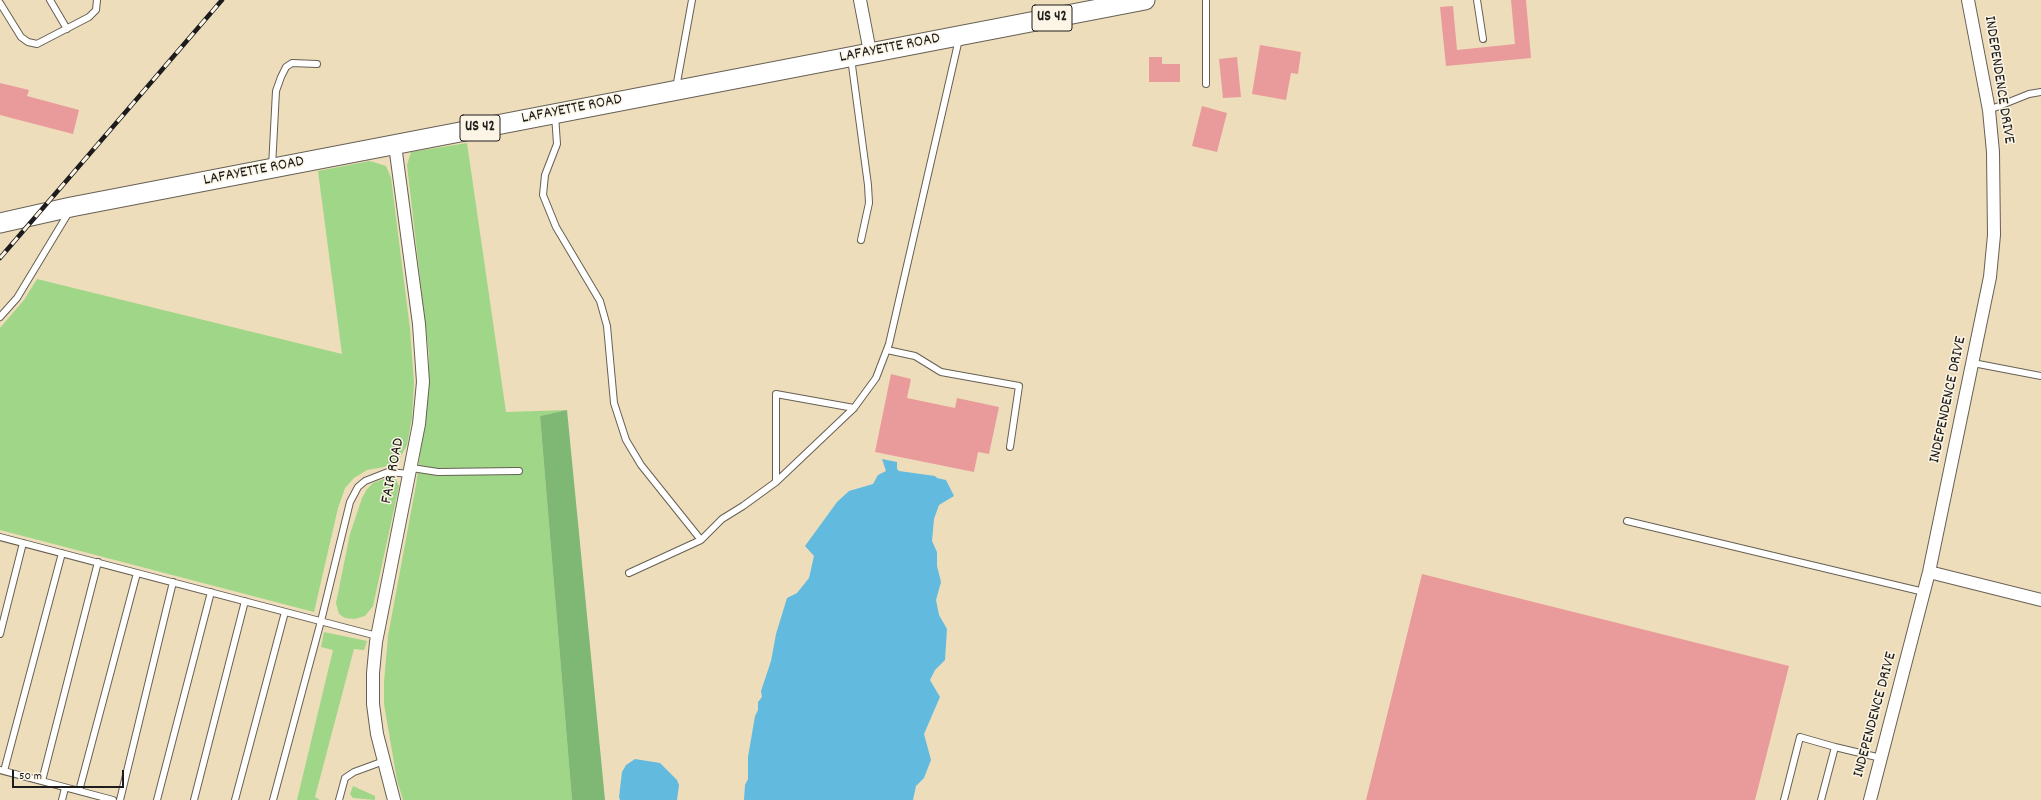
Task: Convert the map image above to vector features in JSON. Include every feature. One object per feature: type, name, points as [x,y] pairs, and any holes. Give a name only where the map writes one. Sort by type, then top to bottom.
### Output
[{"type":"main road","name":"LAFAYETTE ROAD","points":[[0,223],[71,207],[1144,0]]},
{"type":"street","points":[[860,0],[870,52]]},
{"type":"street","name":"INDEPENDENCE DRIVE","points":[[1870,800],[1929,572],[1990,277],[1994,235],[1994,159],[1989,110],[1968,0]]},
{"type":"street","name":"FAIR ROAD","points":[[394,800],[384,761],[373,704],[373,673],[377,636],[411,471],[419,424],[423,382],[419,324],[395,145]]},
{"type":"street","points":[[1929,572],[2041,600]]},
{"type":"lane","points":[[50,0],[67,29]]},
{"type":"lane","points":[[0,3],[21,37],[28,42],[37,44],[90,17],[96,10],[97,0]]},
{"type":"lane","points":[[676,90],[692,0]]},
{"type":"lane","points":[[1206,0],[1206,84]]},
{"type":"lane","points":[[1477,0],[1483,39]]},
{"type":"lane","points":[[629,573],[700,540],[722,519],[776,482],[854,408],[876,378],[887,350],[960,35]]},
{"type":"lane","points":[[851,56],[869,203],[861,240]]},
{"type":"lane","points":[[272,168],[276,99],[281,76],[286,67],[292,63],[317,64]]},
{"type":"lane","points":[[1989,110],[2029,94],[2041,92]]},
{"type":"lane","points":[[554,114],[557,144],[545,175],[543,195],[556,227],[600,301],[607,326],[614,403],[626,440],[641,465],[700,540]]},
{"type":"lane","points":[[0,318],[17,298],[63,225],[71,207]]},
{"type":"lane","points":[[887,350],[915,356],[941,372],[1019,386],[1010,447]]},
{"type":"lane","points":[[1973,363],[2041,376]]},
{"type":"lane","points":[[776,482],[776,394],[854,408]]},
{"type":"lane","points":[[273,800],[321,621],[348,510],[358,487],[365,481],[388,472],[519,471]]},
{"type":"lane","points":[[1627,521],[1924,592]]},
{"type":"lane","points":[[0,537],[377,636]]},
{"type":"lane","points":[[0,634],[23,543]]},
{"type":"lane","points":[[62,553],[2,771],[112,800]]},
{"type":"lane","points":[[42,781],[98,562]]},
{"type":"lane","points":[[79,791],[136,573]]},
{"type":"lane","points":[[120,800],[173,582]]},
{"type":"lane","points":[[157,800],[211,592]]},
{"type":"lane","points":[[194,800],[245,601]]},
{"type":"lane","points":[[235,800],[285,612]]},
{"type":"lane","points":[[1784,800],[1800,737],[1881,758]]},
{"type":"lane","points":[[1821,800],[1835,747]]},
{"type":"lane","points":[[339,800],[345,778],[354,772],[384,761]]},
{"type":"lane","points":[[62,800],[65,788]]},
{"type":"green space","points":[[467,143],[506,412],[567,410],[540,416],[572,800],[403,800],[397,780],[384,704],[384,682],[388,636],[416,485],[429,388],[429,355],[407,165],[411,152]]},
{"type":"green space","points":[[370,161],[386,166],[391,178],[410,329],[414,383],[412,418],[407,445],[398,461],[384,467],[367,470],[354,478],[345,488],[338,508],[314,612],[0,530],[0,328],[24,300],[37,279],[342,354],[318,171]]},
{"type":"green space","points":[[567,410],[605,800],[572,800],[540,416]]},
{"type":"green space","points":[[386,478],[395,478],[399,486],[373,606],[365,616],[354,619],[345,618],[339,614],[336,603],[350,534],[362,498],[367,489],[373,483]]},
{"type":"green space","points":[[324,632],[367,641],[364,650],[354,649],[315,797],[320,800],[297,800],[333,650],[321,647]]},
{"type":"green space","points":[[353,786],[375,796],[375,800],[353,798],[350,794]]},
{"type":"water","points":[[882,459],[897,462],[897,469],[899,471],[935,476],[946,480],[954,496],[939,505],[934,519],[932,541],[937,552],[937,566],[941,582],[936,600],[939,615],[947,629],[945,660],[935,670],[930,680],[940,697],[924,734],[931,760],[924,778],[916,786],[913,800],[744,800],[745,785],[748,779],[748,757],[755,716],[758,710],[758,702],[762,697],[761,691],[771,661],[776,634],[787,598],[797,593],[809,578],[814,556],[805,546],[837,502],[849,491],[873,484],[878,475],[886,471]]},
{"type":"water","points":[[635,759],[660,763],[677,780],[679,785],[677,800],[620,800],[619,797],[622,772],[626,765]]},
{"type":"building","points":[[1511,0],[1526,0],[1531,58],[1446,66],[1440,7],[1453,6],[1457,50],[1515,44]]},
{"type":"building","points":[[1260,45],[1301,52],[1298,74],[1291,73],[1286,100],[1252,94]]},
{"type":"building","points":[[1149,57],[1162,57],[1162,64],[1180,64],[1180,82],[1149,82]]},
{"type":"building","points":[[1237,57],[1241,97],[1223,98],[1219,59]]},
{"type":"building","points":[[0,83],[29,90],[27,96],[79,110],[73,134],[0,115]]},
{"type":"building","points":[[1202,106],[1227,113],[1217,152],[1192,146]]},
{"type":"building","points":[[891,374],[911,379],[907,398],[955,408],[957,398],[999,407],[989,454],[978,452],[974,472],[875,452]]},
{"type":"building","points":[[1422,574],[1789,666],[1755,800],[1366,800]]},
{"type":"railway","points":[[0,258],[222,0]]}]
